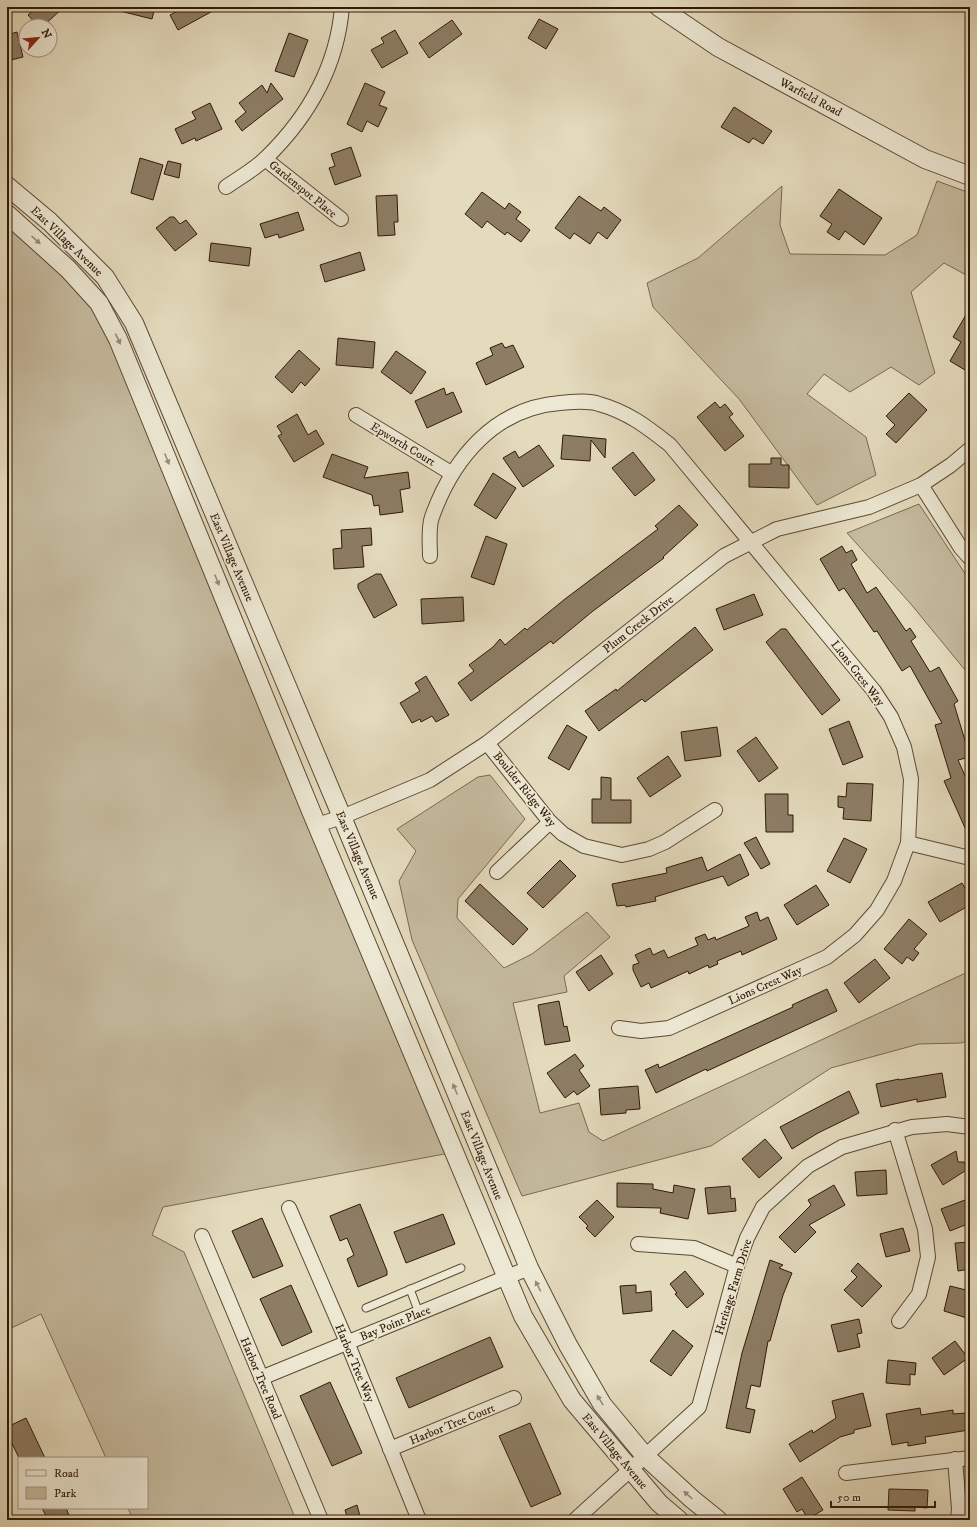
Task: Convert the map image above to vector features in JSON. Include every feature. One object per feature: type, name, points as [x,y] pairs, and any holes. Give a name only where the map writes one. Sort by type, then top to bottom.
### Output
[{"type":"street","points":[[226,187],[265,159],[305,114],[316,96],[331,61],[340,27],[342,7]]},
{"type":"street","name":"Warfield Road","points":[[659,7],[729,53],[925,159],[970,176]]},
{"type":"street","name":"Gardenspot Place","points":[[265,159],[341,219]]},
{"type":"street","name":"East Village Avenue","points":[[7,186],[55,227],[106,277],[134,323],[342,817],[529,1268],[568,1346],[602,1404],[645,1456],[692,1499],[718,1520]]},
{"type":"street","name":"East Village Avenue","points":[[7,214],[74,275],[99,303],[118,339],[317,825],[523,1316],[572,1400],[659,1503],[679,1520]]},
{"type":"street","name":"Lions Crest Way","points":[[430,556],[432,518],[451,473],[482,436],[500,422],[525,409],[544,404],[577,401],[599,404],[639,420],[670,445],[752,542],[874,691],[892,717],[904,747],[911,779],[908,843],[894,881],[877,910],[855,935],[827,957],[669,1028],[641,1031],[619,1028]]},
{"type":"street","name":"Epworth Court","points":[[356,415],[451,473]]},
{"type":"street","name":"Plum Creek Drive","points":[[317,825],[342,817],[430,780],[487,743],[724,556],[777,529],[869,507],[921,485],[951,465],[970,449]]},
{"type":"street","points":[[921,485],[961,548],[970,558]]},
{"type":"street","name":"Boulder Ridge Way","points":[[487,743],[550,822],[563,834],[584,846],[622,854],[649,849],[665,842],[715,810]]},
{"type":"street","points":[[497,872],[550,822]]},
{"type":"street","points":[[908,843],[970,858]]},
{"type":"street","name":"Heritage Farm Drive","points":[[645,1456],[699,1407],[737,1266],[747,1238],[763,1207],[794,1177],[808,1166],[842,1147],[912,1126],[947,1124],[970,1127]]},
{"type":"street","points":[[895,1130],[925,1230],[928,1257],[919,1294],[899,1321]]},
{"type":"street","name":"Harbor Tree Way","points":[[289,1208],[347,1342],[419,1520]]},
{"type":"street","name":"Harbor Tree Road","points":[[202,1236],[321,1520]]},
{"type":"street","points":[[638,1244],[694,1248],[737,1266]]},
{"type":"street","name":"Bay Point Place","points":[[261,1378],[529,1268]]},
{"type":"street","name":"Harbor Tree Court","points":[[390,1449],[514,1398]]},
{"type":"street","points":[[575,1520],[645,1456]]},
{"type":"street","points":[[846,1473],[970,1458]]},
{"type":"street","points":[[954,1459],[959,1509],[958,1520]]},
{"type":"lane","points":[[366,1308],[461,1268]]},
{"type":"lane","points":[[410,1289],[419,1313]]},
{"type":"green space","points":[[937,181],[970,193],[970,277],[944,263],[911,292],[935,373],[919,385],[891,367],[850,392],[824,374],[807,394],[866,437],[876,475],[817,505],[739,399],[653,307],[647,283],[698,258],[782,186],[780,225],[790,254],[885,255],[917,235]]},
{"type":"green space","points":[[7,214],[99,303],[455,1152],[163,1207],[152,1235],[184,1252],[296,1520],[133,1520],[128,1509],[148,1509],[148,1457],[106,1457],[41,1314],[7,1330]]},
{"type":"green space","points":[[919,504],[970,581],[970,676],[910,603],[847,533]]},
{"type":"green space","points":[[490,775],[525,819],[458,899],[457,918],[504,968],[532,954],[587,912],[610,937],[564,976],[567,992],[513,1003],[540,1113],[579,1103],[589,1132],[603,1141],[970,971],[970,1040],[961,1043],[919,1044],[831,1068],[711,1146],[522,1196],[412,940],[399,881],[416,851],[397,829],[478,777]]},
{"type":"building","points":[[37,7],[64,7],[52,18],[31,18],[28,15]]},
{"type":"building","points":[[120,7],[155,7],[152,19],[120,11]]},
{"type":"building","points":[[185,7],[220,7],[178,30],[170,15]]},
{"type":"building","points":[[539,19],[558,29],[546,49],[528,38]]},
{"type":"building","points":[[452,20],[462,34],[429,58],[419,43]]},
{"type":"building","points":[[395,30],[408,53],[382,68],[371,50],[384,43],[381,38]]},
{"type":"building","points":[[17,32],[19,58],[7,61],[7,35]]},
{"type":"building","points":[[289,33],[308,40],[294,77],[275,71]]},
{"type":"building","points":[[271,83],[283,99],[242,131],[235,121],[246,112],[239,103],[262,85],[267,93]]},
{"type":"building","points":[[365,83],[385,92],[379,105],[387,108],[378,127],[367,121],[362,132],[347,124]]},
{"type":"building","points":[[210,103],[222,129],[196,141],[195,138],[182,144],[175,129],[196,119],[192,112]]},
{"type":"building","points":[[734,107],[772,131],[763,144],[753,138],[749,143],[721,127]]},
{"type":"building","points":[[351,147],[361,176],[335,185],[329,168],[335,166],[331,154]]},
{"type":"building","points":[[140,158],[163,165],[153,200],[131,193]]},
{"type":"building","points":[[168,161],[181,164],[179,178],[164,174]]},
{"type":"building","points":[[839,189],[882,218],[864,245],[845,231],[839,240],[827,232],[832,224],[820,216]]},
{"type":"building","points":[[482,192],[505,209],[509,203],[521,212],[516,219],[530,230],[521,242],[507,232],[505,235],[487,221],[482,228],[465,214]]},
{"type":"building","points":[[397,195],[398,222],[394,222],[395,235],[378,236],[376,196]]},
{"type":"building","points":[[579,196],[601,211],[604,207],[621,220],[607,239],[598,232],[590,244],[574,233],[570,239],[555,228]]},
{"type":"building","points":[[298,212],[304,230],[279,238],[278,234],[265,238],[260,224]]},
{"type":"building","points":[[170,217],[174,217],[180,224],[186,220],[197,234],[175,251],[156,228]]},
{"type":"building","points":[[211,243],[251,248],[249,266],[209,261]]},
{"type":"building","points":[[360,252],[365,270],[325,282],[320,265]]},
{"type":"building","points":[[970,308],[970,361],[965,370],[950,361],[961,342],[953,337]]},
{"type":"building","points":[[338,338],[375,342],[373,368],[336,365]]},
{"type":"building","points":[[502,343],[505,348],[513,345],[524,367],[486,385],[476,363],[493,355],[490,348]]},
{"type":"building","points":[[299,350],[320,369],[305,386],[301,382],[292,393],[275,377]]},
{"type":"building","points":[[396,351],[426,372],[411,394],[381,372]]},
{"type":"building","points":[[444,388],[446,395],[453,392],[462,412],[427,428],[415,401]]},
{"type":"building","points":[[909,393],[927,410],[896,443],[886,434],[895,425],[886,416]]},
{"type":"building","points":[[715,402],[720,408],[725,404],[733,414],[729,417],[744,436],[725,451],[697,417]]},
{"type":"building","points":[[297,414],[308,435],[316,430],[324,444],[294,462],[278,436],[282,434],[277,426]]},
{"type":"building","points":[[563,435],[606,439],[605,458],[591,440],[590,461],[561,459]]},
{"type":"building","points":[[539,445],[554,466],[523,487],[503,458],[515,451],[519,458]]},
{"type":"building","points":[[633,452],[655,480],[635,496],[612,468]]},
{"type":"building","points":[[332,454],[368,467],[364,478],[408,472],[410,488],[400,490],[403,512],[380,515],[379,505],[374,506],[372,495],[323,477]]},
{"type":"building","points":[[771,458],[781,458],[781,465],[789,465],[789,488],[749,487],[749,464],[771,464]]},
{"type":"building","points":[[493,473],[516,488],[496,519],[474,505]]},
{"type":"building","points":[[679,505],[698,525],[663,557],[664,558],[593,611],[553,644],[551,641],[471,701],[458,683],[474,671],[469,665],[493,647],[500,639],[505,645],[525,628],[527,630],[565,599],[658,529],[655,526]]},
{"type":"building","points":[[371,528],[372,545],[362,546],[364,567],[334,569],[333,549],[342,548],[341,530]]},
{"type":"building","points":[[486,536],[507,544],[494,585],[471,577]]},
{"type":"building","points":[[842,546],[846,553],[852,550],[857,560],[851,564],[867,593],[876,587],[906,631],[910,628],[916,637],[911,641],[930,672],[939,667],[958,701],[954,704],[970,757],[958,760],[970,787],[970,839],[944,781],[951,778],[935,725],[942,723],[910,666],[902,671],[877,631],[874,632],[844,588],[839,591],[820,559]]},
{"type":"building","points":[[376,574],[381,574],[397,605],[374,618],[358,588],[358,584]]},
{"type":"building","points":[[754,594],[763,615],[724,630],[716,609]]},
{"type":"building","points":[[463,597],[464,621],[422,624],[421,599]]},
{"type":"building","points":[[695,627],[713,650],[645,702],[642,699],[599,731],[585,711],[616,689],[617,691]]},
{"type":"building","points":[[781,629],[786,629],[840,700],[822,715],[766,642]]},
{"type":"building","points":[[426,676],[449,715],[436,722],[432,716],[421,722],[420,719],[412,723],[400,703],[420,691],[415,683]]},
{"type":"building","points":[[849,721],[863,757],[843,765],[829,729]]},
{"type":"building","points":[[567,725],[587,737],[569,770],[548,758]]},
{"type":"building","points":[[717,727],[721,756],[685,761],[681,732]]},
{"type":"building","points":[[756,737],[778,768],[759,782],[737,751]]},
{"type":"building","points":[[668,756],[681,776],[650,797],[637,778]]},
{"type":"building","points":[[601,777],[611,778],[611,800],[631,800],[631,823],[592,823],[592,799],[601,799]]},
{"type":"building","points":[[847,783],[873,784],[871,821],[843,819],[844,808],[838,807],[838,796],[846,797]]},
{"type":"building","points":[[765,794],[788,794],[788,815],[793,815],[793,832],[766,832]]},
{"type":"building","points":[[756,837],[770,864],[761,869],[744,843]]},
{"type":"building","points":[[844,838],[867,849],[850,883],[827,871]]},
{"type":"building","points":[[740,854],[749,875],[728,886],[723,876],[655,897],[656,901],[626,907],[625,905],[617,906],[612,884],[667,873],[666,868],[702,857],[707,871]]},
{"type":"building","points":[[560,860],[576,876],[543,908],[527,893]]},
{"type":"building","points":[[962,883],[970,897],[970,905],[940,922],[928,902]]},
{"type":"building","points":[[480,884],[528,929],[513,945],[465,901]]},
{"type":"building","points":[[816,885],[829,905],[797,925],[784,905]]},
{"type":"building","points":[[757,912],[760,921],[768,917],[777,939],[742,955],[741,951],[717,961],[718,964],[709,968],[708,965],[689,974],[688,971],[651,988],[649,983],[641,987],[633,970],[633,965],[639,963],[635,955],[650,948],[653,955],[664,950],[668,958],[698,945],[695,938],[705,934],[708,940],[715,937],[716,940],[749,926],[745,917]]},
{"type":"building","points":[[909,919],[927,934],[914,949],[919,953],[913,961],[907,957],[902,964],[884,949]]},
{"type":"building","points":[[601,955],[613,974],[589,991],[576,972]]},
{"type":"building","points":[[875,959],[890,978],[859,1003],[844,983]]},
{"type":"building","points":[[827,989],[837,1011],[707,1071],[706,1069],[656,1093],[645,1070],[658,1064],[659,1068],[793,1007],[792,1005]]},
{"type":"building","points":[[559,1001],[564,1027],[567,1026],[570,1041],[545,1045],[538,1005]]},
{"type":"building","points":[[575,1054],[584,1066],[579,1070],[590,1086],[577,1095],[574,1091],[565,1098],[547,1073]]},
{"type":"building","points":[[942,1073],[946,1097],[917,1102],[917,1099],[881,1107],[876,1084]]},
{"type":"building","points":[[638,1086],[640,1109],[626,1110],[626,1113],[601,1115],[599,1089]]},
{"type":"building","points":[[849,1091],[859,1113],[818,1133],[792,1149],[780,1127]]},
{"type":"building","points":[[765,1139],[782,1158],[759,1178],[742,1159]]},
{"type":"building","points":[[956,1151],[958,1162],[964,1162],[968,1169],[943,1185],[931,1165]]},
{"type":"building","points":[[886,1170],[887,1194],[857,1196],[855,1172]]},
{"type":"building","points":[[617,1183],[653,1184],[653,1189],[673,1193],[674,1185],[695,1189],[688,1219],[660,1213],[661,1208],[617,1207]]},
{"type":"building","points":[[834,1185],[845,1205],[809,1225],[816,1232],[795,1253],[779,1237],[811,1205],[808,1200]]},
{"type":"building","points":[[730,1186],[731,1199],[735,1198],[736,1211],[708,1214],[705,1188]]},
{"type":"building","points":[[597,1200],[614,1217],[595,1237],[586,1228],[588,1226],[579,1217]]},
{"type":"building","points":[[965,1200],[970,1213],[970,1223],[950,1231],[941,1209]]},
{"type":"building","points":[[360,1204],[387,1271],[387,1275],[358,1287],[347,1259],[354,1255],[347,1238],[340,1241],[330,1216]]},
{"type":"building","points":[[443,1214],[455,1244],[406,1263],[394,1232]]},
{"type":"building","points":[[262,1218],[283,1266],[253,1278],[232,1231]]},
{"type":"building","points":[[903,1228],[910,1251],[886,1257],[880,1234]]},
{"type":"building","points":[[970,1242],[970,1269],[958,1271],[955,1243]]},
{"type":"building","points":[[770,1260],[783,1265],[779,1268],[792,1273],[783,1295],[770,1341],[768,1341],[760,1387],[751,1385],[746,1408],[755,1410],[750,1433],[726,1428],[742,1353]]},
{"type":"building","points":[[858,1263],[882,1286],[862,1307],[844,1290],[857,1277],[851,1271]]},
{"type":"building","points":[[685,1271],[704,1294],[687,1308],[675,1294],[677,1293],[670,1284]]},
{"type":"building","points":[[291,1285],[312,1332],[282,1346],[260,1299]]},
{"type":"building","points":[[636,1285],[636,1293],[651,1291],[652,1311],[623,1314],[620,1286]]},
{"type":"building","points":[[950,1286],[970,1291],[970,1307],[967,1318],[944,1311]]},
{"type":"building","points":[[859,1319],[862,1333],[857,1334],[860,1347],[838,1352],[831,1325]]},
{"type":"building","points":[[673,1330],[693,1346],[671,1376],[650,1361]]},
{"type":"building","points":[[490,1337],[503,1367],[409,1408],[396,1378]]},
{"type":"building","points":[[955,1341],[968,1358],[944,1375],[932,1358]]},
{"type":"building","points":[[888,1360],[916,1363],[915,1375],[910,1374],[910,1385],[886,1383]]},
{"type":"building","points":[[330,1382],[362,1453],[332,1466],[300,1396]]},
{"type":"building","points":[[863,1393],[871,1426],[854,1430],[854,1433],[840,1437],[800,1462],[789,1444],[812,1430],[813,1433],[836,1418],[832,1401]]},
{"type":"building","points":[[920,1408],[921,1415],[953,1410],[953,1414],[966,1413],[969,1430],[925,1437],[926,1443],[908,1446],[908,1442],[892,1445],[886,1414]]},
{"type":"building","points":[[26,1418],[45,1457],[19,1457],[7,1433],[7,1427]]},
{"type":"building","points":[[530,1423],[561,1494],[531,1507],[499,1436]]},
{"type":"building","points":[[802,1477],[823,1510],[808,1519],[802,1509],[797,1512],[783,1489]]},
{"type":"building","points":[[889,1489],[928,1490],[927,1508],[915,1507],[915,1511],[888,1510]]},
{"type":"building","points":[[357,1505],[360,1516],[353,1520],[348,1520],[345,1510]]},
{"type":"building","points":[[42,1509],[66,1509],[71,1520],[48,1520]]}]
